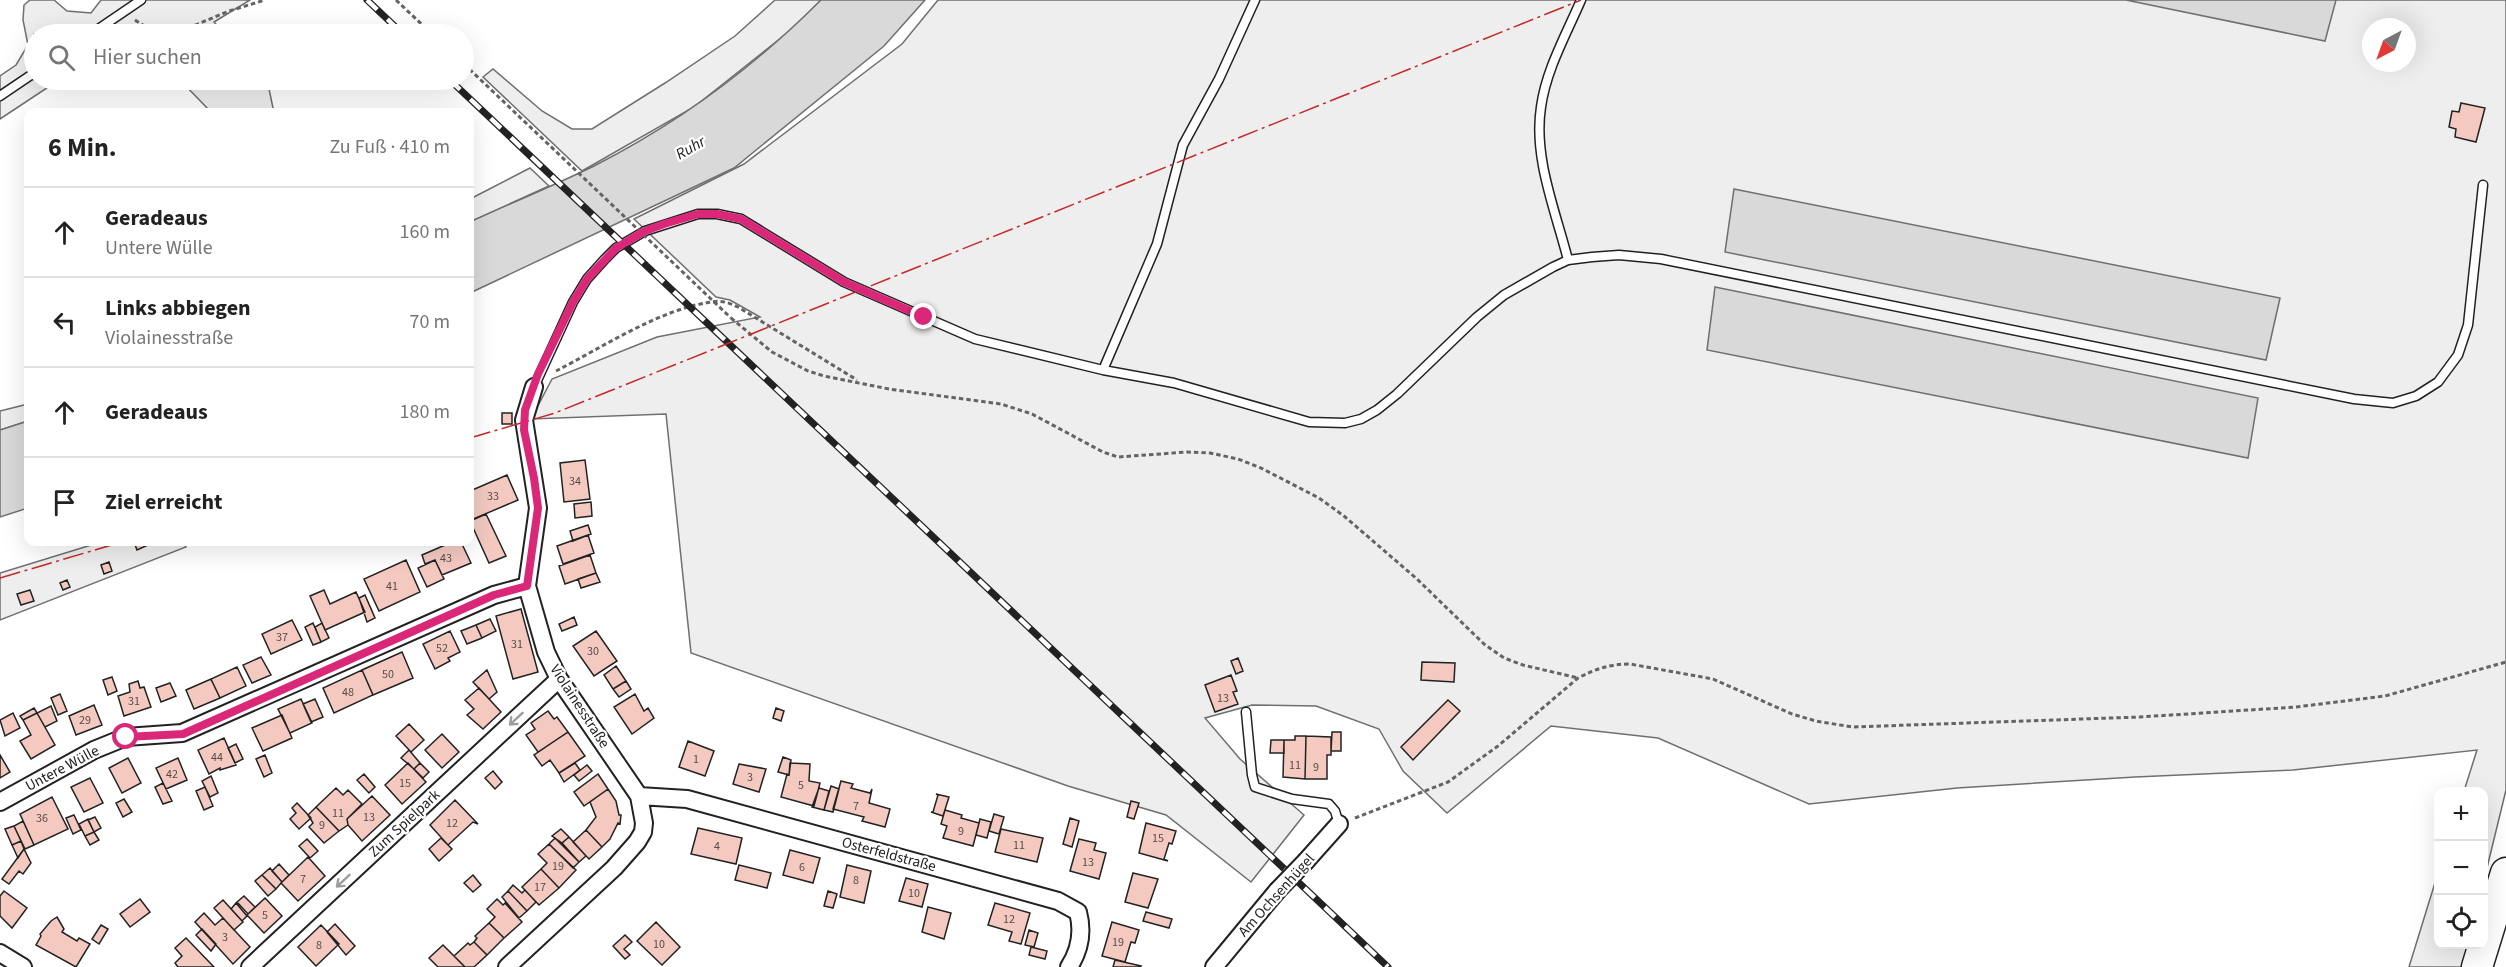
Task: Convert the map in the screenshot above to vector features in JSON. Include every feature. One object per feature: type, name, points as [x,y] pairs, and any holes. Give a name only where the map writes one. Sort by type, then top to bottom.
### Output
[{"type":"highway","points":[[2477,967],[2506,873]]},
{"type":"street","name":"Violainesstraße","points":[[507,967],[614,868],[637,842],[643,832],[644,824],[639,796],[559,679],[546,652],[527,586],[538,508],[524,420],[534,387]]},
{"type":"street","name":"Untere Wülle","points":[[0,802],[94,750],[126,737],[183,734],[494,595],[527,586]]},
{"type":"street","name":"Zum Spielpark","points":[[249,967],[559,679]]},
{"type":"street","name":"Osterfeldstraße","points":[[639,796],[687,799],[1058,900],[1078,912],[1082,928],[1076,956],[1069,967]]},
{"type":"street","name":"Am Ochsenhügel","points":[[1214,967],[1276,891],[1339,824]]},
{"type":"street","points":[[0,952],[23,967]]},
{"type":"lane","points":[[106,24],[141,0]]},
{"type":"lane","points":[[1103,370],[1157,244],[1183,145],[1219,79],[1256,0]]},
{"type":"lane","points":[[1568,260],[1541,156],[1539,128],[1549,73],[1581,0]]},
{"type":"lane","points":[[0,96],[24,80]]},
{"type":"lane","points":[[534,387],[573,302],[587,279],[616,248],[645,231],[698,214],[717,214],[741,219],[844,282],[975,339],[1103,370],[1174,383],[1309,422],[1345,423],[1361,418],[1383,405],[1477,316],[1504,295],[1568,260],[1619,255],[1661,259],[2354,399],[2393,403],[2416,396],[2438,382],[2458,355],[2468,325],[2483,184]]},
{"type":"lane","points":[[1246,712],[1255,787],[1292,800],[1329,804],[1335,811],[1339,824]]},
{"type":"path","points":[[198,24],[265,0]]},
{"type":"path","points":[[396,0],[421,24]]},
{"type":"path","points":[[124,12],[142,24]]},
{"type":"path","points":[[474,74],[731,318],[772,352],[808,371],[889,389],[1001,404],[1032,414],[1103,452],[1118,457],[1187,452],[1210,453],[1238,459],[1261,468],[1319,498],[1344,516],[1417,579],[1484,644],[1504,658],[1523,666],[1578,678]]},
{"type":"path","points":[[534,387],[553,373],[633,331],[680,310],[713,301],[730,303],[738,307],[859,381]]},
{"type":"path","points":[[1339,824],[1448,782],[1498,746],[1578,678],[1606,666],[1630,664],[1713,679],[1792,714],[1852,727],[2140,717],[2296,707],[2385,696],[2506,662]]},
{"type":"shaded area","points":[[30,0],[54,0],[67,11],[91,13],[101,0],[250,0],[214,22],[216,24],[24,25],[23,20],[24,5]]},
{"type":"shaded area","points":[[775,0],[821,0],[796,26],[694,107],[582,171],[483,77],[493,69],[542,111],[572,129],[592,129],[735,36]]},
{"type":"shaded area","points":[[938,0],[2506,0],[2506,790],[2488,864],[2488,787],[2465,787],[2477,750],[2293,770],[1957,788],[1809,804],[1658,738],[1551,726],[1447,813],[1403,771],[1379,729],[1316,706],[1252,705],[1205,718],[1240,759],[1304,815],[1251,882],[1166,815],[1068,786],[691,653],[666,414],[531,419],[552,379],[657,337],[760,317],[730,300],[716,297],[634,219],[744,164],[902,44]]},
{"type":"shaded area","points":[[24,52],[24,90],[44,90],[0,119],[0,76],[16,65]]},
{"type":"shaded area","points":[[190,90],[269,90],[273,108],[207,108]]},
{"type":"shaded area","points":[[530,168],[549,186],[474,220],[474,197]]},
{"type":"shaded area","points":[[24,405],[24,422],[0,430],[0,411]]},
{"type":"shaded area","points":[[88,546],[186,547],[0,620],[0,573]]},
{"type":"shaded area","points":[[2434,886],[2434,949],[2467,949],[2462,967],[2409,967]]},
{"type":"water","name":"Ruhr","points":[[821,0],[925,0],[884,46],[734,168],[474,291],[474,220],[594,166],[655,132],[714,92],[796,24]]},
{"type":"water","points":[[2126,0],[2336,0],[2325,41]]},
{"type":"water","points":[[1734,189],[2280,298],[2266,360],[1725,252]]},
{"type":"water","points":[[1715,287],[2258,398],[2248,458],[1707,350]]},
{"type":"water","points":[[24,422],[24,509],[0,517],[0,430]]},
{"type":"building","points":[[2461,103],[2485,108],[2476,142],[2455,137],[2456,129],[2449,127],[2452,111],[2459,112]]},
{"type":"building","points":[[502,413],[512,413],[512,424],[502,424]]},
{"type":"building","points":[[585,460],[590,499],[564,502],[560,463]]},
{"type":"building","points":[[507,475],[518,500],[474,519],[474,489]]},
{"type":"building","points":[[591,502],[592,516],[575,518],[574,504]]},
{"type":"building","points":[[486,514],[506,556],[489,563],[474,530],[474,519]]},
{"type":"building","points":[[588,525],[591,534],[573,541],[570,531]]},
{"type":"building","points":[[588,535],[594,553],[563,564],[557,546]]},
{"type":"building","points":[[443,546],[463,546],[471,563],[442,575],[435,560],[425,564],[422,555]]},
{"type":"building","points":[[590,555],[596,573],[565,584],[559,566]]},
{"type":"building","points":[[406,560],[420,592],[379,611],[364,579]]},
{"type":"building","points":[[435,560],[444,579],[427,587],[418,568]]},
{"type":"building","points":[[109,562],[112,571],[104,574],[101,565]]},
{"type":"building","points":[[596,573],[600,582],[581,588],[578,579]]},
{"type":"building","points":[[67,580],[70,587],[63,590],[60,583]]},
{"type":"building","points":[[30,590],[34,601],[21,605],[17,594]]},
{"type":"building","points":[[324,590],[330,604],[356,592],[365,612],[325,630],[310,596]]},
{"type":"building","points":[[365,595],[375,618],[367,622],[359,598]]},
{"type":"building","points":[[521,609],[538,672],[513,679],[496,616]]},
{"type":"building","points":[[574,617],[577,625],[562,631],[559,624]]},
{"type":"building","points":[[490,619],[496,631],[482,638],[476,625]]},
{"type":"building","points":[[292,620],[302,640],[271,654],[262,634]]},
{"type":"building","points":[[313,623],[321,642],[313,645],[305,627]]},
{"type":"building","points":[[322,623],[329,638],[321,642],[315,627]]},
{"type":"building","points":[[476,625],[482,638],[467,644],[461,631]]},
{"type":"building","points":[[450,631],[460,652],[448,658],[450,661],[435,669],[423,644]]},
{"type":"building","points":[[596,631],[617,661],[594,676],[573,646]]},
{"type":"building","points":[[402,652],[413,678],[373,695],[362,670]]},
{"type":"building","points":[[261,657],[271,675],[252,683],[243,665]]},
{"type":"building","points":[[1238,658],[1243,671],[1236,674],[1231,661]]},
{"type":"building","points":[[1422,662],[1455,663],[1454,682],[1421,680]]},
{"type":"building","points":[[616,666],[626,681],[613,689],[604,675]]},
{"type":"building","points":[[237,667],[246,686],[220,698],[211,679]]},
{"type":"building","points":[[362,670],[373,695],[334,713],[323,688]]},
{"type":"building","points":[[487,670],[497,692],[489,699],[473,682]]},
{"type":"building","points":[[1231,675],[1237,691],[1233,692],[1238,704],[1215,712],[1205,685]]},
{"type":"building","points":[[112,677],[117,691],[108,695],[103,680]]},
{"type":"building","points":[[211,679],[220,698],[194,709],[186,690]]},
{"type":"building","points":[[138,681],[140,688],[144,687],[151,707],[124,716],[118,696],[130,692],[129,684]]},
{"type":"building","points":[[626,681],[631,689],[619,697],[613,689]]},
{"type":"building","points":[[170,683],[176,696],[161,702],[156,688]]},
{"type":"building","points":[[479,688],[501,712],[483,729],[467,715],[474,709],[465,700]]},
{"type":"building","points":[[60,694],[67,711],[58,715],[51,698]]},
{"type":"building","points":[[635,694],[644,711],[648,708],[654,718],[632,734],[614,707]]},
{"type":"building","points":[[301,699],[312,723],[290,733],[278,709]]},
{"type":"building","points":[[315,699],[323,717],[311,722],[303,704]]},
{"type":"building","points":[[1448,700],[1460,711],[1413,760],[1401,747]]},
{"type":"building","points":[[94,705],[102,725],[76,735],[69,716]]},
{"type":"building","points":[[51,706],[57,721],[45,727],[37,713]]},
{"type":"building","points":[[34,708],[37,713],[23,720],[20,716]]},
{"type":"building","points":[[776,708],[784,711],[781,721],[773,718]]},
{"type":"building","points":[[548,711],[554,719],[557,717],[568,732],[538,752],[526,735],[535,729],[531,723]]},
{"type":"building","points":[[13,713],[20,728],[5,736],[0,720]]},
{"type":"building","points":[[37,713],[55,745],[31,759],[20,741],[31,735],[23,720]]},
{"type":"building","points":[[282,715],[292,738],[263,751],[252,728]]},
{"type":"building","points":[[409,724],[424,740],[411,752],[396,736]]},
{"type":"building","points":[[568,732],[585,756],[559,773],[550,760],[542,766],[534,755]]},
{"type":"building","points":[[1332,732],[1341,732],[1341,751],[1331,751]]},
{"type":"building","points":[[442,734],[459,752],[442,768],[425,750]]},
{"type":"building","points":[[1295,736],[1306,736],[1305,779],[1283,777],[1284,740],[1295,740]]},
{"type":"building","points":[[1306,736],[1331,737],[1331,755],[1327,755],[1327,779],[1305,779]]},
{"type":"building","points":[[224,738],[236,765],[220,770],[220,768],[209,774],[198,750]]},
{"type":"building","points":[[1271,740],[1284,740],[1284,753],[1270,753]]},
{"type":"building","points":[[688,741],[714,751],[705,776],[679,767]]},
{"type":"building","points":[[236,744],[243,759],[235,763],[228,748]]},
{"type":"building","points":[[409,750],[420,763],[414,769],[401,758]]},
{"type":"building","points":[[0,755],[10,772],[0,778]]},
{"type":"building","points":[[265,755],[272,773],[264,777],[256,759]]},
{"type":"building","points":[[783,757],[791,760],[789,775],[778,772]]},
{"type":"building","points":[[128,758],[141,783],[122,793],[109,768]]},
{"type":"building","points":[[178,758],[187,780],[166,789],[156,768]]},
{"type":"building","points":[[408,763],[426,782],[402,804],[385,785]]},
{"type":"building","points":[[420,763],[429,772],[423,778],[414,769]]},
{"type":"building","points":[[575,763],[580,770],[564,782],[559,773]]},
{"type":"building","points":[[790,763],[810,764],[809,781],[820,783],[814,806],[781,797],[787,774],[789,775]]},
{"type":"building","points":[[739,764],[766,769],[759,792],[733,784]]},
{"type":"building","points":[[587,765],[592,771],[579,781],[574,775]]},
{"type":"building","points":[[493,771],[502,782],[495,789],[485,778]]},
{"type":"building","points":[[364,774],[375,787],[369,793],[357,780]]},
{"type":"building","points":[[598,774],[608,789],[584,806],[574,792]]},
{"type":"building","points":[[211,776],[218,793],[210,797],[202,781]]},
{"type":"building","points":[[90,778],[103,803],[84,812],[71,787]]},
{"type":"building","points":[[841,781],[853,784],[851,788],[870,793],[872,789],[869,803],[890,809],[885,827],[862,821],[864,817],[833,809]]},
{"type":"building","points":[[163,783],[172,801],[163,804],[155,787]]},
{"type":"building","points":[[831,786],[839,789],[833,812],[824,810]]},
{"type":"building","points":[[205,787],[213,806],[204,810],[196,791]]},
{"type":"building","points":[[336,788],[343,795],[348,790],[362,804],[347,819],[348,825],[339,831],[316,807]]},
{"type":"building","points":[[819,788],[829,791],[824,810],[812,807]]},
{"type":"building","points":[[608,789],[621,815],[620,824],[618,823],[610,839],[602,847],[586,830],[596,817],[590,802]]},
{"type":"building","points":[[936,794],[949,797],[943,816],[931,812],[933,812],[938,795]]},
{"type":"building","points":[[372,796],[390,815],[362,841],[348,825],[347,819]]},
{"type":"building","points":[[52,797],[68,829],[34,845],[20,814]]},
{"type":"building","points":[[124,799],[132,812],[123,817],[116,803]]},
{"type":"building","points":[[455,800],[478,824],[473,822],[448,845],[430,825]]},
{"type":"building","points":[[1131,801],[1139,803],[1134,819],[1127,817]]},
{"type":"building","points":[[297,803],[311,818],[299,829],[290,819],[296,813],[292,808]]},
{"type":"building","points":[[316,807],[339,831],[324,843],[309,827],[313,823],[308,815]]},
{"type":"building","points":[[945,810],[979,823],[973,846],[943,838],[947,826],[941,824]]},
{"type":"building","points":[[994,814],[1004,817],[999,834],[989,831]]},
{"type":"building","points":[[74,815],[81,830],[73,834],[66,818]]},
{"type":"building","points":[[95,817],[101,828],[94,832],[88,820]]},
{"type":"building","points":[[1070,818],[1079,821],[1072,847],[1063,844]]},
{"type":"building","points":[[88,819],[94,832],[85,836],[79,824]]},
{"type":"building","points":[[980,819],[991,822],[987,838],[976,835]]},
{"type":"building","points":[[23,821],[34,845],[25,849],[14,826]]},
{"type":"building","points":[[1146,823],[1176,831],[1164,859],[1168,861],[1139,853]]},
{"type":"building","points":[[14,826],[21,841],[12,845],[5,829]]},
{"type":"building","points":[[698,828],[742,838],[736,864],[691,854]]},
{"type":"building","points":[[561,829],[569,837],[562,843],[552,836]]},
{"type":"building","points":[[1001,829],[1043,838],[1037,862],[995,852]]},
{"type":"building","points":[[586,830],[602,847],[589,859],[573,842]]},
{"type":"building","points":[[94,832],[99,840],[90,845],[85,836]]},
{"type":"building","points":[[569,837],[586,856],[579,862],[562,843]]},
{"type":"building","points":[[441,838],[452,849],[439,861],[429,849]]},
{"type":"building","points":[[555,838],[579,862],[573,868],[549,844]]},
{"type":"building","points":[[307,839],[318,851],[310,858],[299,846]]},
{"type":"building","points":[[1079,839],[1096,843],[1094,850],[1106,853],[1099,879],[1070,871]]},
{"type":"building","points":[[21,841],[24,849],[18,858],[12,845]]},
{"type":"building","points":[[549,844],[576,870],[559,888],[541,869],[547,863],[538,854]]},
{"type":"building","points":[[24,849],[31,863],[23,874],[19,871],[9,884],[2,879]]},
{"type":"building","points":[[790,850],[820,858],[813,883],[783,875]]},
{"type":"building","points":[[308,857],[325,876],[298,901],[281,883]]},
{"type":"building","points":[[279,864],[289,875],[282,882],[272,871]]},
{"type":"building","points":[[739,865],[771,873],[767,888],[735,880]]},
{"type":"building","points":[[847,865],[871,871],[864,903],[840,897]]},
{"type":"building","points":[[270,868],[282,882],[276,889],[262,875]]},
{"type":"building","points":[[541,869],[559,888],[539,905],[522,887]]},
{"type":"building","points":[[1133,873],[1158,879],[1148,908],[1125,902]]},
{"type":"building","points":[[262,875],[276,889],[268,896],[255,881]]},
{"type":"building","points":[[473,875],[481,885],[473,892],[464,883]]},
{"type":"building","points":[[906,878],[928,884],[922,907],[899,901]]},
{"type":"building","points":[[513,885],[522,893],[525,890],[536,902],[527,911],[508,891]]},
{"type":"building","points":[[4,891],[27,908],[12,928],[0,916],[0,896]]},
{"type":"building","points":[[508,891],[527,911],[519,918],[502,897]]},
{"type":"building","points":[[828,891],[837,894],[833,908],[824,906]]},
{"type":"building","points":[[244,896],[255,907],[248,914],[237,902]]},
{"type":"building","points":[[265,898],[282,916],[264,933],[247,915]]},
{"type":"building","points":[[140,899],[150,912],[130,927],[120,914]]},
{"type":"building","points":[[497,899],[503,905],[505,903],[522,922],[504,938],[489,923],[495,917],[487,909]]},
{"type":"building","points":[[223,900],[243,922],[234,930],[214,908]]},
{"type":"building","points":[[236,903],[247,916],[242,921],[231,909]]},
{"type":"building","points":[[995,903],[1030,913],[1021,944],[1009,941],[1012,932],[988,925]]},
{"type":"building","points":[[928,907],[951,913],[944,939],[922,932]]},
{"type":"building","points":[[1146,912],[1172,919],[1169,928],[1143,921]]},
{"type":"building","points":[[204,913],[215,925],[223,918],[250,947],[233,964],[195,922]]},
{"type":"building","points":[[57,917],[64,929],[62,932],[77,941],[79,938],[90,944],[76,967],[36,945],[40,934]]},
{"type":"building","points":[[656,922],[680,947],[662,965],[637,941]]},
{"type":"building","points":[[1112,922],[1139,930],[1135,943],[1131,942],[1125,962],[1102,956]]},
{"type":"building","points":[[489,923],[504,938],[487,955],[474,942],[477,938],[475,936]]},
{"type":"building","points":[[335,924],[355,946],[346,955],[327,932]]},
{"type":"building","points":[[101,925],[108,929],[99,944],[92,939]]},
{"type":"building","points":[[321,925],[339,944],[316,966],[298,947]]},
{"type":"building","points":[[202,929],[216,944],[211,951],[196,935]]},
{"type":"building","points":[[1029,930],[1038,933],[1034,947],[1025,945]]},
{"type":"building","points":[[625,935],[632,942],[624,949],[630,955],[625,959],[613,946]]},
{"type":"building","points":[[186,938],[214,967],[178,967],[175,963],[182,956],[175,948]]},
{"type":"building","points":[[474,942],[487,955],[474,967],[465,967],[454,956],[468,943],[470,945]]},
{"type":"building","points":[[443,945],[465,967],[438,967],[429,958]]},
{"type":"building","points":[[1031,947],[1047,951],[1045,959],[1029,955]]},
{"type":"building","points":[[1115,960],[1141,966],[1113,967]]},
{"type":"railway","points":[[367,0],[392,24]]},
{"type":"railway","points":[[461,90],[1388,967]]},
{"type":"power","points":[[474,437],[555,413],[1581,0]]},
{"type":"power","points":[[0,578],[108,546]]},
{"type":"route","points":[[126,737],[183,734],[494,595],[527,586],[538,508],[524,430],[525,410],[538,374],[573,302],[587,279],[616,248],[645,231],[698,214],[717,214],[741,219],[844,282],[924,317]]}]
